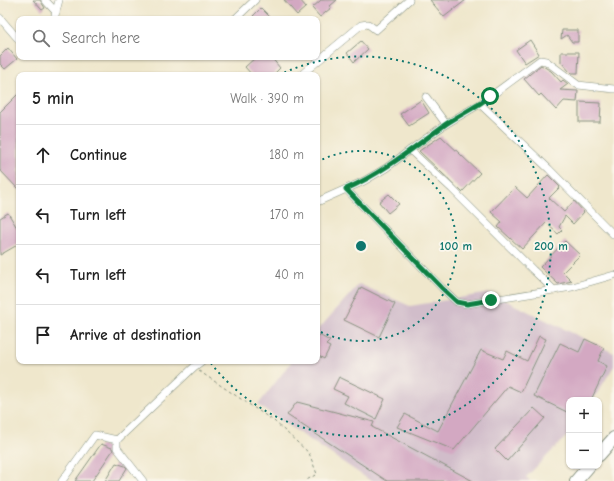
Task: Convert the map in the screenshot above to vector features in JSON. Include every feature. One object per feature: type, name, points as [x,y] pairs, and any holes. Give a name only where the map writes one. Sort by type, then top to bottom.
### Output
[{"type":"highway","points":[[602,452],[614,438]]},
{"type":"highway","points":[[576,481],[587,469]]},
{"type":"street","points":[[45,0],[55,16]]},
{"type":"street","points":[[55,16],[60,0]]},
{"type":"street","points":[[237,16],[255,0]]},
{"type":"street","points":[[320,59],[361,25],[368,24],[376,30],[409,0]]},
{"type":"street","points":[[0,18],[16,37]]},
{"type":"street","points":[[305,72],[319,60]]},
{"type":"street","points":[[320,201],[364,181],[380,172],[446,124],[480,104],[540,60],[546,61],[578,85],[614,89]]},
{"type":"street","points":[[426,97],[446,124]]},
{"type":"street","points":[[480,104],[549,169],[614,235]]},
{"type":"street","points":[[410,150],[452,188],[554,290]]},
{"type":"street","points":[[346,189],[457,302],[467,304],[572,287],[614,275]]},
{"type":"street","points":[[143,481],[117,448],[117,440],[198,364]]},
{"type":"street","points":[[62,481],[95,435],[117,440]]},
{"type":"path","points":[[194,367],[274,421],[309,453],[317,474],[305,481]]},
{"type":"shaded area","points":[[359,284],[410,306],[490,293],[614,353],[614,366],[595,397],[566,397],[566,437],[526,477],[530,481],[371,481],[258,405],[290,364],[320,364],[320,328]]},
{"type":"building","points":[[33,0],[40,0],[45,8],[42,10]]},
{"type":"building","points":[[284,0],[300,0],[306,7],[297,15]]},
{"type":"building","points":[[321,0],[337,0],[330,6],[331,8],[320,17],[312,8]]},
{"type":"building","points":[[430,0],[466,0],[444,17]]},
{"type":"building","points":[[261,8],[269,16],[253,16]]},
{"type":"building","points":[[562,30],[578,30],[578,42],[572,42],[567,35],[561,39]]},
{"type":"building","points":[[530,40],[539,54],[525,63],[516,50]]},
{"type":"building","points":[[361,41],[368,49],[354,62],[347,53]]},
{"type":"building","points":[[8,48],[16,60],[5,69],[0,64],[0,56]]},
{"type":"building","points":[[561,52],[579,52],[578,73],[571,73],[561,62]]},
{"type":"building","points":[[253,60],[273,60],[280,68],[276,72],[249,72],[245,67]]},
{"type":"building","points":[[541,65],[551,71],[561,82],[563,80],[568,84],[560,90],[578,91],[577,102],[564,101],[556,110],[541,94],[539,96],[524,79]]},
{"type":"building","points":[[16,96],[16,187],[0,170],[0,112]]},
{"type":"building","points":[[421,100],[429,113],[409,126],[400,114]]},
{"type":"building","points":[[579,102],[601,103],[600,122],[579,122]]},
{"type":"building","points":[[441,136],[480,173],[462,192],[419,151]]},
{"type":"building","points":[[548,175],[560,187],[549,198],[564,212],[574,201],[584,212],[573,224],[565,216],[559,227],[562,230],[558,234],[546,223],[522,249],[498,227],[502,222],[491,212],[515,187],[527,198]]},
{"type":"building","points":[[389,194],[399,204],[388,213],[379,202]]},
{"type":"building","points":[[8,213],[16,226],[16,246],[0,255],[0,218]]},
{"type":"building","points":[[565,241],[580,255],[563,272],[572,281],[558,284],[540,267]]},
{"type":"building","points":[[361,287],[395,304],[379,337],[344,320]]},
{"type":"building","points":[[320,336],[330,341],[326,345],[330,347],[324,359],[320,357]]},
{"type":"building","points":[[539,336],[546,339],[521,392],[508,386],[454,450],[397,427],[405,414],[438,431],[481,350],[503,359],[507,351],[527,361]]},
{"type":"building","points":[[585,339],[604,348],[598,361],[607,366],[592,397],[566,397],[566,412],[534,396],[560,343],[579,352]]},
{"type":"building","points":[[339,377],[385,399],[376,419],[344,403],[348,396],[333,389]]},
{"type":"building","points":[[297,402],[374,422],[372,427],[473,481],[387,481],[287,415]]},
{"type":"building","points":[[534,408],[545,418],[507,461],[495,449]]},
{"type":"building","points":[[101,444],[112,448],[113,450],[92,481],[75,481]]},
{"type":"building","points":[[116,463],[127,468],[119,481],[105,481]]},
{"type":"route","points":[[490,96],[480,104],[446,124],[386,168],[364,181],[346,189],[457,302],[467,304],[491,300]]}]
